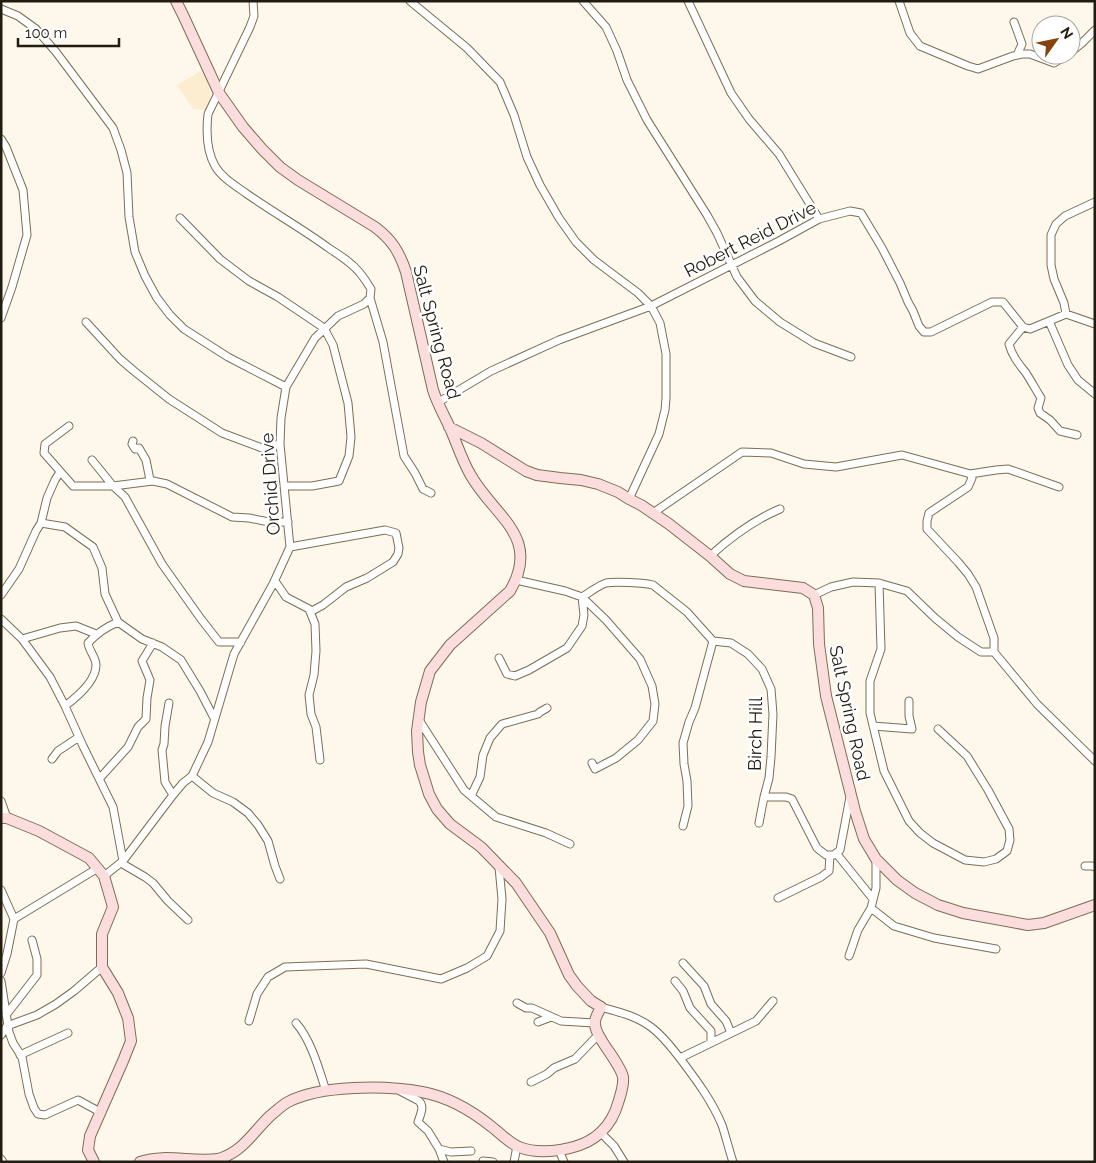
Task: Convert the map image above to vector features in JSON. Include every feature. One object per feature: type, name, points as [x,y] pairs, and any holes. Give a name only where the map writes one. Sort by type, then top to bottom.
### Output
[{"type":"street","name":"Salt Spring Road","points":[[176,1],[219,93],[243,128],[280,167],[375,227],[394,246],[406,272],[433,390],[449,427],[481,443],[526,471],[537,475],[581,480],[618,492],[653,512],[730,574],[744,581],[803,588],[814,595],[818,608],[819,644],[826,696],[850,794],[864,839],[876,859],[897,880],[938,906],[963,913],[1028,925],[1044,923],[1095,905]]},
{"type":"street","points":[[253,1],[254,16],[250,28],[208,114],[206,125],[209,150],[222,176],[349,262],[361,274],[371,289],[370,298],[383,342],[404,456],[415,473],[422,489],[431,493]]},
{"type":"street","points":[[410,1],[467,48],[500,82],[514,115],[527,157],[540,185],[565,226],[576,242],[594,260],[638,293],[650,306],[660,323],[666,354],[665,410],[659,434],[629,499]]},
{"type":"street","points":[[583,1],[606,27],[627,80],[647,120],[707,215],[737,277],[755,301],[780,322],[814,343],[851,357]]},
{"type":"street","points":[[688,1],[731,93],[779,154],[819,219]]},
{"type":"street","points":[[899,1],[910,33],[920,46],[968,66],[978,69],[1013,56],[1031,54]]},
{"type":"street","points":[[1,9],[18,16],[36,29],[56,52],[113,128],[121,150],[126,173],[129,217],[136,252],[145,276],[170,316],[184,329],[228,357],[286,388]]},
{"type":"street","points":[[1014,22],[1022,44],[1018,55]]},
{"type":"street","points":[[1081,44],[1095,30]]},
{"type":"street","points":[[1,140],[6,147],[23,190],[27,235],[1,318]]},
{"type":"street","points":[[1066,314],[1064,303],[1054,279],[1051,235],[1056,224],[1065,216],[1095,202]]},
{"type":"street","name":"Robert Reid Drive","points":[[437,403],[491,371],[559,340],[650,306],[819,219],[850,210],[861,213],[900,283],[918,326],[924,332],[931,332],[992,302],[1003,302],[1023,327]]},
{"type":"street","points":[[180,218],[220,260],[324,328],[333,345],[348,404],[352,437],[349,456],[339,481],[312,486],[284,486]]},
{"type":"street","name":"Orchid Drive","points":[[14,919],[122,862],[173,795],[192,776],[208,742],[234,654],[275,581],[290,546],[280,444],[281,418],[286,388],[314,338],[338,316],[364,304],[370,298]]},
{"type":"street","points":[[1077,435],[1060,431],[1040,413],[1038,408],[1041,398],[1011,351],[1010,344],[1023,327],[1030,330],[1066,314],[1095,324]]},
{"type":"street","points":[[1048,321],[1068,365],[1078,380],[1095,394]]},
{"type":"street","points":[[86,322],[120,359],[169,399],[222,433],[262,448],[280,444]]},
{"type":"street","points":[[69,426],[45,444],[44,454],[72,486],[113,486],[150,480],[167,484],[232,517],[269,522],[288,522]]},
{"type":"street","points":[[449,427],[469,474],[484,496],[506,520],[518,541],[520,567],[510,591],[450,645],[430,671],[421,702],[417,731],[418,752],[429,794],[437,809],[450,824],[482,847],[516,883],[550,933],[576,986],[591,1001],[601,1007],[628,1014],[651,1027],[680,1058],[700,1085],[722,1125],[733,1162]]},
{"type":"street","points":[[133,441],[132,444],[135,449],[139,448],[146,460],[150,480]]},
{"type":"street","points":[[653,512],[742,452],[771,453],[804,464],[836,467],[902,455],[970,474],[1008,469],[1059,487]]},
{"type":"street","points":[[92,460],[113,486],[126,497],[162,564],[220,642],[241,642]]},
{"type":"street","points":[[1,595],[19,569],[40,523],[47,498],[60,472]]},
{"type":"street","points":[[970,474],[972,478],[968,486],[929,513],[927,529],[963,568],[976,587],[994,638],[994,652],[1037,704],[1095,761]]},
{"type":"street","points":[[710,556],[730,538],[767,514],[780,509]]},
{"type":"street","points":[[40,523],[65,527],[93,546],[102,568],[105,594],[118,622],[142,639],[162,647],[181,660],[214,718]]},
{"type":"street","points":[[290,546],[385,530],[396,534],[399,548],[393,562],[367,578],[346,587],[323,605],[310,612]]},
{"type":"street","points":[[516,580],[565,591],[582,597],[606,620],[640,659],[652,686],[655,704],[653,721],[638,740],[616,758],[595,769],[592,763]]},
{"type":"street","points":[[275,581],[286,597],[309,609],[315,624],[316,651],[314,675],[309,695],[311,714],[316,727],[320,760]]},
{"type":"street","points":[[814,595],[831,587],[853,582],[879,583],[907,591],[958,637],[981,652],[994,652]]},
{"type":"street","points":[[582,597],[606,583],[647,583],[653,585],[687,612],[713,641],[695,708],[683,743],[688,806],[683,826]]},
{"type":"street","points":[[879,583],[881,650],[870,681],[870,714],[884,770],[909,821],[920,833],[933,843],[966,860],[984,862],[996,858],[1007,852],[1010,840],[1009,829],[988,790],[966,756],[938,729]]},
{"type":"street","points":[[499,658],[507,674],[515,676],[567,648],[582,626],[584,615],[582,597]]},
{"type":"street","points":[[1,619],[22,639],[50,677],[65,706],[113,807],[122,862],[153,883],[188,920]]},
{"type":"street","points":[[65,706],[80,695],[94,676],[96,665],[88,642],[96,634],[118,622]]},
{"type":"street","points":[[22,639],[60,628],[76,626],[96,634]]},
{"type":"street","name":"Birch Hill","points":[[713,641],[731,644],[748,654],[762,669],[771,689],[773,714],[771,756],[769,778],[764,797],[792,798],[817,848],[826,855],[833,854]]},
{"type":"street","points":[[100,778],[128,747],[138,727],[146,719],[150,680],[142,661],[153,643]]},
{"type":"street","points":[[873,726],[912,729],[908,716],[909,701]]},
{"type":"street","points":[[169,702],[162,750],[165,782],[173,795]]},
{"type":"street","points":[[471,796],[480,777],[483,755],[490,738],[502,724],[538,714],[547,708]]},
{"type":"street","points":[[419,720],[464,790],[496,817],[546,833],[570,844]]},
{"type":"street","points":[[52,758],[58,751],[79,737]]},
{"type":"street","points":[[192,776],[213,793],[234,802],[258,824],[268,841],[280,879]]},
{"type":"street","points":[[778,898],[821,877],[829,871],[833,854],[840,850],[850,794]]},
{"type":"street","points":[[759,823],[764,797]]},
{"type":"street","points":[[1,801],[4,818],[40,831],[89,858],[101,872],[113,906],[102,934],[102,967],[118,993],[128,1018],[131,1041],[90,1136],[88,1150],[94,1162]]},
{"type":"street","points":[[833,854],[873,899]]},
{"type":"street","points":[[849,956],[858,930],[871,908],[876,888],[876,859]]},
{"type":"street","points":[[1085,866],[1095,867]]},
{"type":"street","points":[[249,1021],[260,988],[268,977],[284,967],[366,964],[441,979],[487,956],[500,930],[502,899],[499,867]]},
{"type":"street","points":[[1,890],[14,919],[1,973]]},
{"type":"street","points":[[871,908],[894,926],[934,938],[996,949]]},
{"type":"street","points":[[6,1015],[37,975],[37,959],[32,940]]},
{"type":"street","points":[[683,963],[704,986],[711,1004],[726,1021],[730,1033]]},
{"type":"street","points":[[1,1035],[7,1026],[56,1004],[102,967]]},
{"type":"street","points":[[1,981],[7,1026],[20,1055],[29,1094],[38,1114],[45,1115],[78,1100],[100,1112]]},
{"type":"street","points":[[675,981],[683,991],[690,1008],[711,1031],[711,1043]]},
{"type":"street","points":[[680,1058],[756,1021],[773,1001]]},
{"type":"street","points":[[517,1003],[561,1021],[594,1023]]},
{"type":"street","points":[[140,1162],[147,1159],[168,1158],[219,1160],[232,1153],[251,1138],[287,1102],[313,1093],[360,1088],[422,1092],[444,1098],[475,1113],[517,1146],[530,1150],[545,1152],[575,1146],[601,1133],[613,1117],[622,1092],[623,1076],[598,1035],[594,1023],[601,1007]]},
{"type":"street","points":[[538,1022],[551,1017]]},
{"type":"street","points":[[296,1023],[309,1045],[326,1091]]},
{"type":"street","points":[[20,1055],[68,1034]]},
{"type":"street","points":[[531,1082],[554,1068],[575,1059],[598,1035]]},
{"type":"street","points":[[396,1089],[422,1103],[423,1106],[418,1122],[428,1131],[439,1149],[444,1162]]},
{"type":"street","points":[[601,1133],[614,1146],[624,1162]]},
{"type":"street","points":[[514,1162],[517,1146]]},
{"type":"street","points":[[439,1149],[451,1152],[471,1151]]},
{"type":"street","points":[[559,1150],[564,1162]]},
{"type":"street","points":[[483,1161],[493,1162]]},
{"type":"shaded area","points":[[204,69],[211,95],[206,110],[193,109],[177,85]]}]
